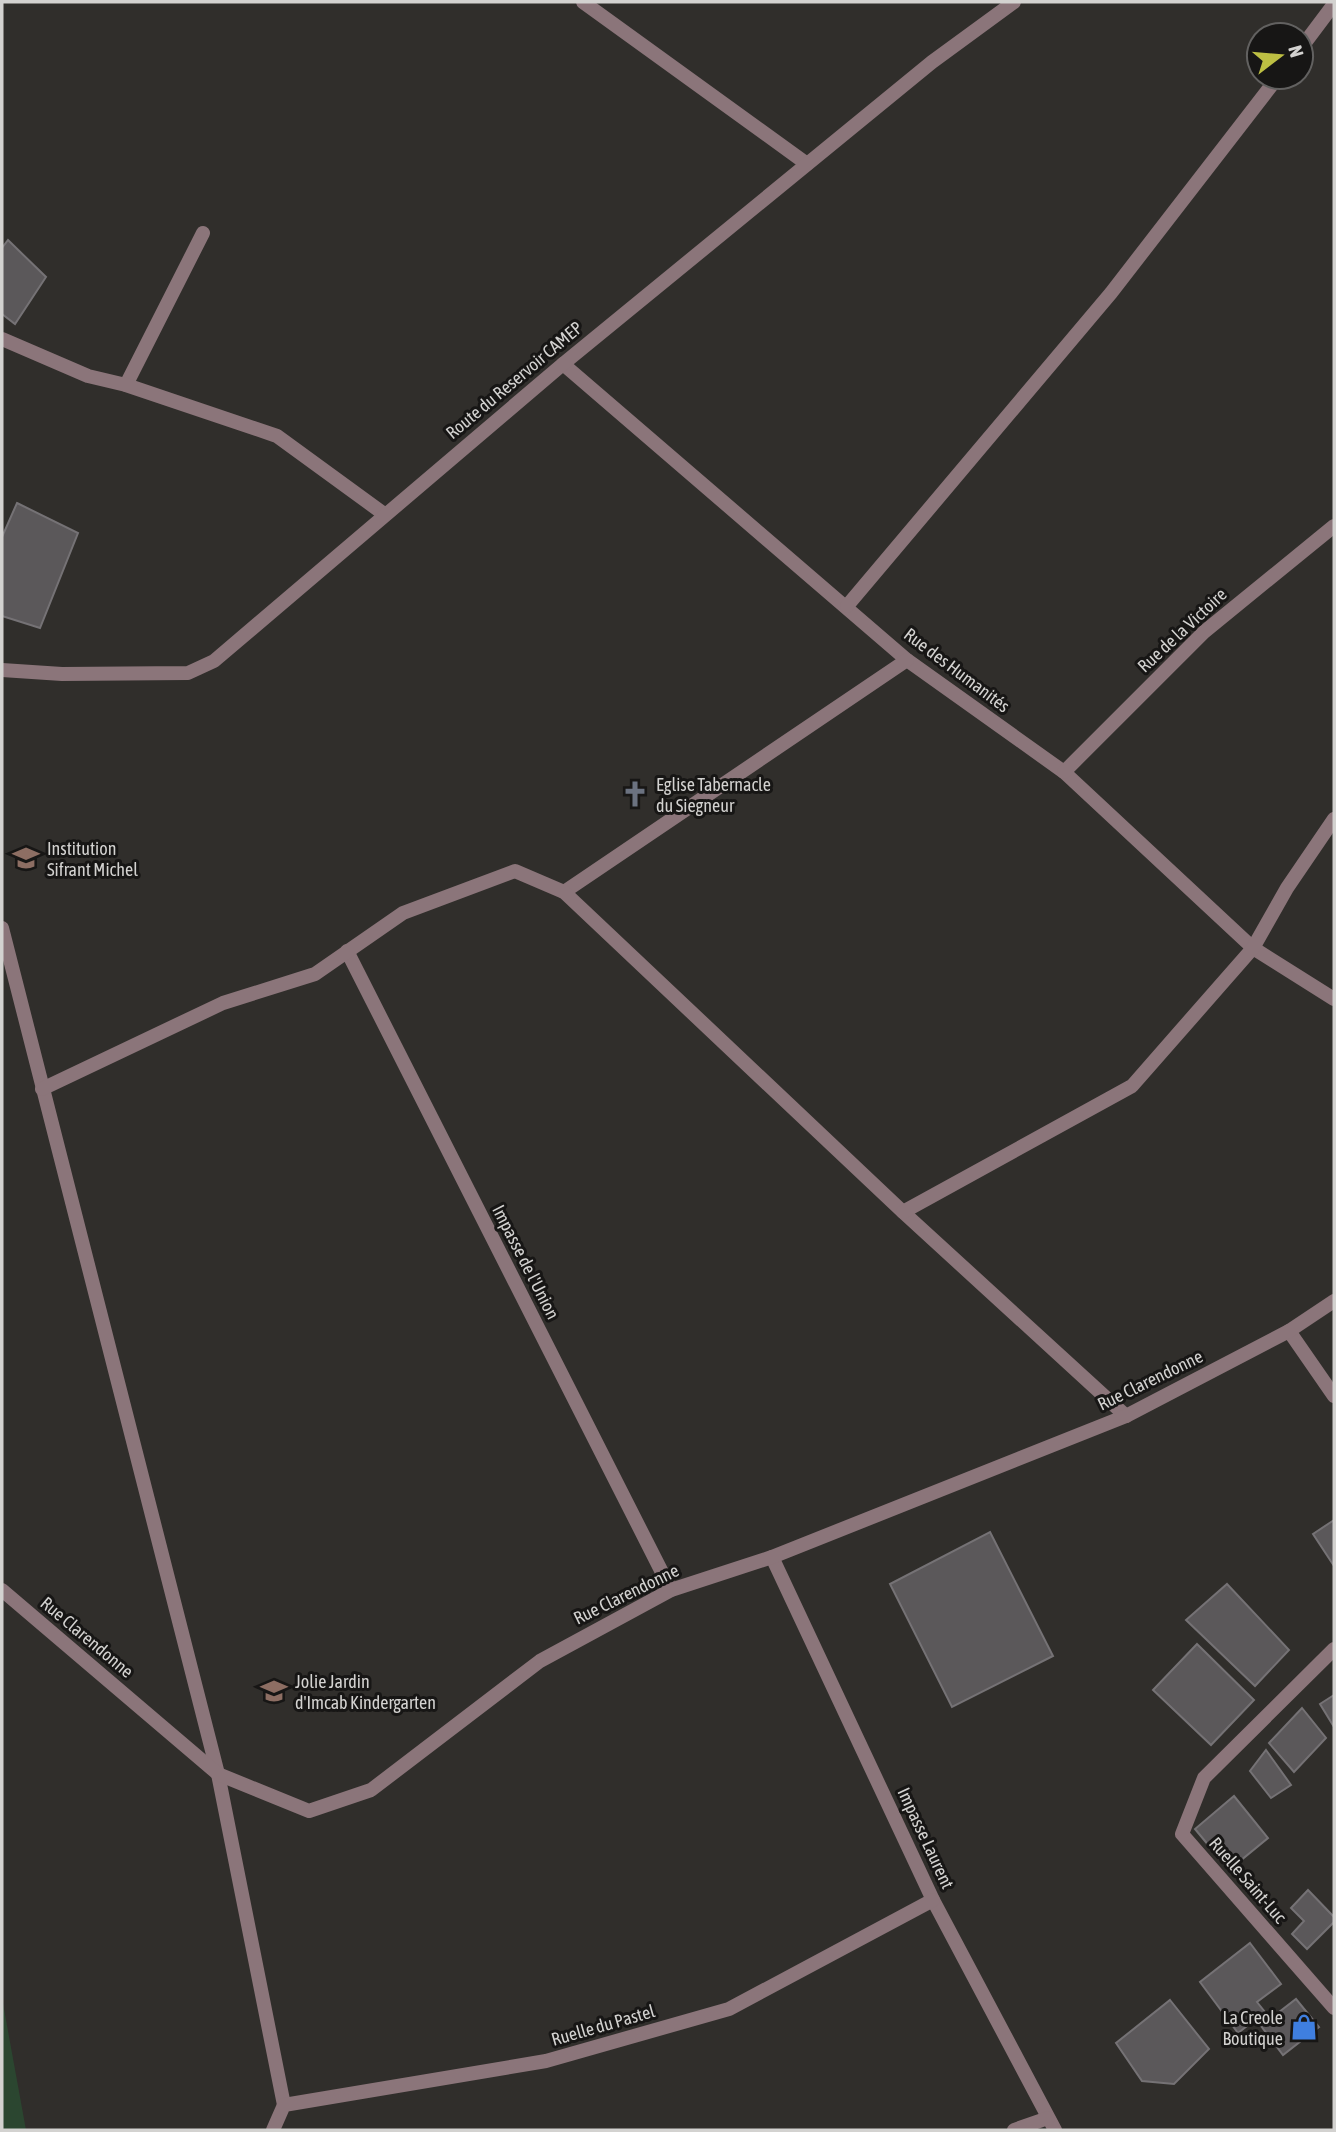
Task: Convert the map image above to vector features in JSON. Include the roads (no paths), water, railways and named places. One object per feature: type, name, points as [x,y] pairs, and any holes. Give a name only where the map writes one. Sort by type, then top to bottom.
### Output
[{"type":"street","points":[[583,2],[807,164]]},
{"type":"street","name":"Route du Reservoir CAMEP","points":[[2,670],[62,674],[188,673],[214,661],[563,364],[932,62],[1014,2]]},
{"type":"street","points":[[1315,29],[1334,4]]},
{"type":"street","points":[[847,606],[1111,293],[1267,91]]},
{"type":"street","points":[[126,385],[204,233]]},
{"type":"street","points":[[2,339],[88,376],[126,385],[277,436],[384,514]]},
{"type":"street","name":"Rue des Humanités","points":[[563,364],[907,660],[1064,772],[1253,948],[1334,999]]},
{"type":"street","name":"Rue de la Victoire","points":[[1064,772],[1204,632],[1334,526]]},
{"type":"street","points":[[564,892],[907,660]]},
{"type":"street","points":[[903,1212],[1132,1086],[1253,948],[1287,887],[1334,819]]},
{"type":"street","points":[[41,1089],[223,1003],[315,974],[403,913],[515,871],[564,892],[903,1212],[1126,1416]]},
{"type":"street","points":[[2,928],[218,1774],[284,2105],[272,2130]]},
{"type":"street","name":"Impasse de l'Union","points":[[347,951],[671,1590]]},
{"type":"street","name":"Rue Clarendonne","points":[[2,1590],[218,1774],[309,1811],[371,1790],[540,1661],[671,1590],[772,1557],[1126,1416],[1289,1331],[1334,1301]]},
{"type":"street","points":[[1289,1331],[1334,1396]]},
{"type":"street","name":"Impasse Laurent","points":[[772,1557],[933,1900],[1051,2124]]},
{"type":"street","name":"Ruelle Saint-Luc","points":[[1334,1649],[1204,1778],[1182,1834],[1334,2008]]},
{"type":"street","name":"Ruelle du Pastel","points":[[284,2105],[547,2061],[729,2009],[933,1900]]},
{"type":"street","points":[[1014,2130],[1051,2124]]},
{"type":"place","name":"Eglise Tabernacle du Siegneur","points":[[635,794]]},
{"type":"place","name":"Institution Sifrant Michel","points":[[26,858]]},
{"type":"place","name":"Jolie Jardin d'Imcab Kindergarten","points":[[274,1691]]},
{"type":"place","name":"La Creole Boutique","points":[[1304,2027]]}]
